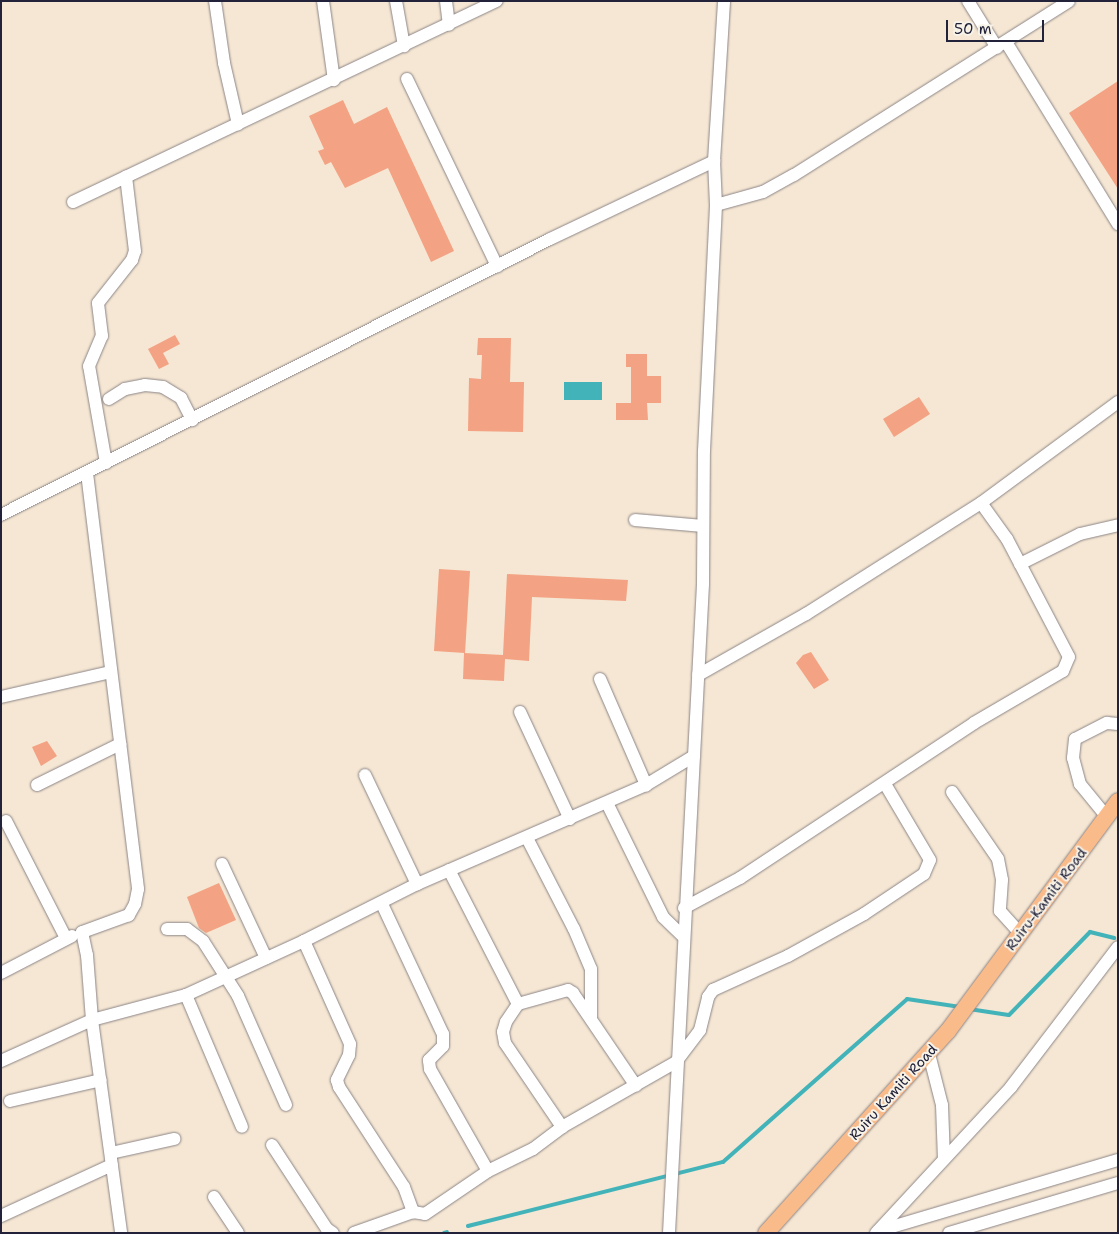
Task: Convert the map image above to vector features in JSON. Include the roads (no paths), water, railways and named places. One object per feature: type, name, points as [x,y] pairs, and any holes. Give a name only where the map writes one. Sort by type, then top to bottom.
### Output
[{"type":"main road","name":"Ruiru-Kamiti Road","points":[[948,1031],[975,997],[1118,801]]},
{"type":"main road","name":"Ruiru Kamiti Road","points":[[771,1230],[948,1031]]},
{"type":"main road","name":"Ruiru Kamiti Road","points":[[752,1233],[838,1153]]},
{"type":"street","points":[[215,1],[224,63],[238,124]]},
{"type":"street","points":[[323,1],[334,80]]},
{"type":"street","points":[[396,1],[404,46]]},
{"type":"street","points":[[446,1],[449,24]]},
{"type":"street","points":[[73,202],[498,1]]},
{"type":"street","points":[[669,1233],[684,908],[698,675],[716,205],[714,161],[724,1]]},
{"type":"street","points":[[968,1],[1001,45],[1118,224]]},
{"type":"street","points":[[716,205],[776,185],[1069,1]]},
{"type":"street","points":[[407,79],[497,266]]},
{"type":"street","points":[[1,515],[497,266],[714,161]]},
{"type":"street","points":[[106,463],[89,366],[102,336],[98,303],[132,260],[135,251],[126,177]]},
{"type":"street","points":[[109,399],[125,389],[145,385],[163,387],[181,398],[192,420]]},
{"type":"street","points":[[698,675],[806,614],[981,504],[1118,402]]},
{"type":"street","points":[[1,973],[66,938],[129,914],[136,904],[138,889],[87,473]]},
{"type":"street","points":[[684,908],[740,878],[885,784],[974,723],[1063,671],[1069,663],[1065,649],[1007,538],[981,504]]},
{"type":"street","points":[[635,520],[703,526]]},
{"type":"street","points":[[1020,564],[1080,534],[1118,525]]},
{"type":"street","points":[[1,697],[111,672]]},
{"type":"street","points":[[600,679],[646,785]]},
{"type":"street","points":[[520,712],[570,819]]},
{"type":"street","points":[[1106,817],[1080,784],[1073,758],[1075,739],[1107,723],[1118,724]]},
{"type":"street","points":[[36,785],[120,744]]},
{"type":"street","points":[[1,1061],[92,1020],[186,995],[382,904],[417,884],[646,785],[694,756]]},
{"type":"street","points":[[365,776],[417,884]]},
{"type":"street","points":[[354,1233],[413,1212],[425,1214],[488,1171],[533,1149],[562,1127],[676,1062],[700,1030],[708,996],[713,990],[830,933],[924,874],[930,860],[885,784]]},
{"type":"street","points":[[952,792],[998,859],[1002,880],[1000,911],[1020,933]]},
{"type":"street","points":[[607,802],[663,916],[669,926],[683,936]]},
{"type":"street","points":[[6,821],[66,938]]},
{"type":"street","points":[[527,838],[574,929],[591,969],[591,1017]]},
{"type":"street","points":[[222,864],[266,958]]},
{"type":"street","points":[[448,870],[518,1004]]},
{"type":"street","points":[[382,904],[443,1034],[443,1046],[428,1060],[430,1070],[488,1171]]},
{"type":"street","points":[[167,929],[180,928],[196,933],[238,996],[286,1105]]},
{"type":"street","points":[[82,932],[87,956],[92,1020],[120,1233]]},
{"type":"street","points":[[304,941],[350,1044],[349,1056],[337,1080],[404,1187],[413,1212]]},
{"type":"street","points":[[877,1232],[1011,1087],[1118,947]]},
{"type":"street","points":[[562,1127],[505,1043],[503,1032],[506,1022],[518,1004],[568,990],[579,998],[636,1086]]},
{"type":"street","points":[[186,995],[242,1127]]},
{"type":"street","points":[[929,1054],[942,1105],[944,1159]]},
{"type":"street","points":[[10,1100],[101,1080]]},
{"type":"street","points":[[1,1216],[111,1159],[174,1139]]},
{"type":"street","points":[[272,1146],[327,1229],[333,1233]]},
{"type":"street","points":[[877,1232],[1118,1160]]},
{"type":"street","points":[[949,1233],[1118,1183]]},
{"type":"street","points":[[214,1197],[238,1233]]},
{"type":"water","points":[[564,382],[602,382],[602,400],[564,400]]},
{"type":"waterway","points":[[969,1009],[1009,1015],[1090,932],[1114,938]]},
{"type":"waterway","points":[[468,1226],[723,1162],[907,999],[960,1007]]}]
